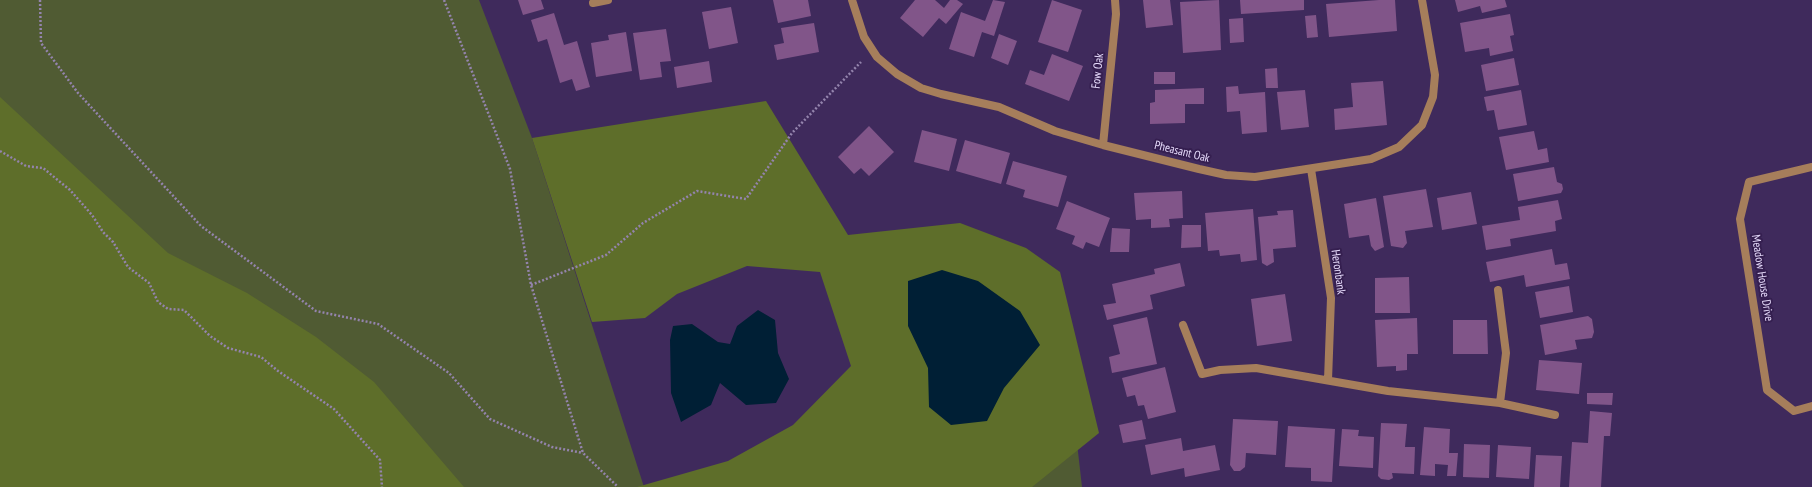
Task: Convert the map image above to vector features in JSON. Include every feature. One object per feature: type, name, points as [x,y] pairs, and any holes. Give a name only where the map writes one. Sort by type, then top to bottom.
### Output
[{"type":"street","points":[[593,3],[608,0]]},
{"type":"street","name":"Pheasant Oak","points":[[852,0],[864,37],[877,57],[897,74],[921,88],[999,107],[1055,131],[1103,145],[1226,175],[1255,176],[1371,159],[1399,147],[1422,125],[1433,97],[1435,75],[1422,0]]},
{"type":"street","name":"Fow Oak","points":[[1103,145],[1116,14],[1115,0]]},
{"type":"street","name":"Meadow House Drive","points":[[1812,167],[1750,182],[1740,219],[1767,390],[1794,411],[1812,406]]},
{"type":"street","name":"Heronbank","points":[[1311,169],[1330,298],[1328,380]]},
{"type":"street","points":[[1498,290],[1506,353],[1500,403]]},
{"type":"street","points":[[1184,325],[1202,374],[1220,370],[1256,368],[1388,391],[1500,403],[1555,415]]},
{"type":"path","points":[[40,0],[41,44],[78,93],[201,226],[316,311],[378,324],[449,373],[490,419],[552,447],[583,453]]},
{"type":"path","points":[[444,0],[510,169],[531,285],[583,453],[618,487]]},
{"type":"path","points":[[531,285],[606,255],[643,223],[697,191],[746,199],[792,134],[873,50]]},
{"type":"path","points":[[0,151],[26,166],[43,168],[70,190],[92,215],[103,232],[113,242],[128,267],[149,283],[158,302],[163,306],[168,309],[184,310],[210,336],[228,348],[261,357],[278,371],[334,409],[380,460],[382,487]]},
{"type":"green space","points":[[0,0],[479,0],[532,138],[644,487],[0,487]]},
{"type":"green space","points":[[0,97],[168,253],[247,293],[316,337],[374,382],[464,487],[0,487]]},
{"type":"green space","points":[[766,101],[848,235],[960,223],[1026,248],[1060,272],[1099,433],[1032,487],[637,487],[728,461],[793,425],[851,366],[820,272],[747,266],[677,294],[645,318],[592,322],[532,138]]},
{"type":"green space","points":[[1077,443],[1082,487],[834,487]]},
{"type":"water","points":[[942,270],[978,281],[1020,311],[1040,345],[1004,388],[987,421],[951,425],[929,407],[928,368],[908,326],[908,281]]},
{"type":"water","points":[[758,310],[775,320],[778,353],[789,379],[776,403],[746,405],[720,383],[711,405],[681,422],[671,393],[670,340],[673,326],[692,324],[718,342],[730,344],[737,326]]},
{"type":"building","points":[[518,0],[541,0],[544,9],[523,15]]},
{"type":"building","points":[[773,0],[808,0],[811,16],[778,23]]},
{"type":"building","points":[[915,0],[935,0],[944,8],[950,0],[957,0],[963,4],[946,24],[939,18],[923,37],[900,18]]},
{"type":"building","points":[[993,0],[1005,2],[994,36],[982,32],[974,57],[949,49],[961,12],[985,21]]},
{"type":"building","points":[[1052,0],[1082,10],[1068,52],[1038,42]]},
{"type":"building","points":[[1143,0],[1170,0],[1173,25],[1146,28]]},
{"type":"building","points":[[1219,0],[1221,50],[1183,53],[1180,2]]},
{"type":"building","points":[[1240,0],[1304,0],[1304,10],[1241,14]]},
{"type":"building","points":[[1395,0],[1397,31],[1329,37],[1326,4]]},
{"type":"building","points":[[1455,0],[1505,0],[1507,7],[1482,13],[1480,6],[1458,12]]},
{"type":"building","points":[[731,7],[738,43],[709,49],[702,12]]},
{"type":"building","points":[[554,13],[564,45],[577,41],[590,87],[576,91],[572,79],[560,83],[547,39],[538,42],[531,20]]},
{"type":"building","points":[[1510,14],[1514,35],[1510,36],[1513,51],[1490,56],[1489,48],[1465,52],[1460,23]]},
{"type":"building","points":[[1316,15],[1318,37],[1307,38],[1305,16]]},
{"type":"building","points":[[1243,18],[1244,42],[1230,43],[1229,19]]},
{"type":"building","points":[[814,23],[819,52],[777,60],[774,45],[784,43],[781,28]]},
{"type":"building","points":[[666,29],[671,61],[660,62],[662,77],[640,80],[633,33]]},
{"type":"building","points":[[626,32],[632,71],[596,77],[591,43],[609,40],[608,35]]},
{"type":"building","points":[[999,34],[1017,41],[1008,65],[991,58]]},
{"type":"building","points":[[1052,54],[1083,66],[1069,101],[1025,84],[1030,70],[1044,75]]},
{"type":"building","points":[[1514,58],[1519,85],[1486,91],[1481,65]]},
{"type":"building","points":[[709,61],[712,82],[677,88],[674,67]]},
{"type":"building","points":[[1277,68],[1278,88],[1266,88],[1265,69]]},
{"type":"building","points":[[1154,72],[1175,72],[1175,84],[1154,84]]},
{"type":"building","points":[[1383,81],[1387,125],[1335,130],[1334,109],[1353,107],[1351,83]]},
{"type":"building","points":[[1238,86],[1239,94],[1265,92],[1267,132],[1242,134],[1240,111],[1227,112],[1226,87]]},
{"type":"building","points":[[1204,88],[1204,104],[1185,104],[1185,123],[1150,124],[1150,103],[1155,102],[1155,90]]},
{"type":"building","points":[[1305,90],[1309,127],[1281,130],[1277,92]]},
{"type":"building","points":[[1521,90],[1527,125],[1498,130],[1494,110],[1487,111],[1484,97]]},
{"type":"building","points":[[869,126],[894,152],[869,176],[861,168],[854,174],[838,157]]},
{"type":"building","points":[[922,130],[957,139],[949,171],[914,162]]},
{"type":"building","points":[[1534,131],[1538,150],[1547,148],[1549,162],[1506,170],[1499,137]]},
{"type":"building","points":[[965,140],[1010,153],[1001,184],[956,171]]},
{"type":"building","points":[[1013,161],[1067,176],[1058,207],[1023,197],[1025,190],[1006,184]]},
{"type":"building","points":[[1554,167],[1557,182],[1562,184],[1563,189],[1561,193],[1518,201],[1513,174]]},
{"type":"building","points":[[1426,189],[1433,227],[1405,231],[1407,243],[1403,248],[1391,246],[1383,196]]},
{"type":"building","points":[[1182,191],[1183,218],[1169,219],[1170,227],[1151,228],[1151,219],[1136,220],[1134,193]]},
{"type":"building","points":[[1471,192],[1477,224],[1442,230],[1437,198]]},
{"type":"building","points":[[1376,198],[1384,247],[1375,251],[1371,246],[1369,235],[1349,238],[1344,204]]},
{"type":"building","points":[[1558,200],[1562,219],[1555,221],[1556,231],[1510,239],[1511,246],[1486,250],[1482,226],[1520,220],[1518,207]]},
{"type":"building","points":[[1067,201],[1110,218],[1099,247],[1086,242],[1083,249],[1072,244],[1075,236],[1056,229]]},
{"type":"building","points":[[1253,209],[1257,260],[1241,262],[1240,254],[1220,256],[1219,250],[1208,251],[1205,213]]},
{"type":"building","points":[[1293,210],[1296,247],[1273,249],[1274,262],[1267,266],[1262,263],[1258,217],[1278,215],[1277,211]]},
{"type":"building","points":[[1182,225],[1201,225],[1201,247],[1181,248]]},
{"type":"building","points":[[1112,228],[1130,229],[1129,252],[1110,252]]},
{"type":"building","points":[[1552,249],[1555,265],[1567,263],[1570,279],[1526,287],[1524,275],[1490,282],[1486,262]]},
{"type":"building","points":[[1180,263],[1185,286],[1150,295],[1153,309],[1107,320],[1103,305],[1116,303],[1112,284],[1155,274],[1154,269]]},
{"type":"building","points":[[1409,277],[1410,313],[1375,313],[1375,278]]},
{"type":"building","points":[[1569,286],[1573,312],[1540,318],[1535,292]]},
{"type":"building","points":[[1285,294],[1292,341],[1257,346],[1251,299]]},
{"type":"building","points":[[1588,316],[1592,319],[1594,332],[1592,338],[1575,340],[1577,349],[1545,355],[1540,325]]},
{"type":"building","points":[[1147,317],[1157,364],[1112,373],[1109,357],[1120,354],[1113,325]]},
{"type":"building","points":[[1417,318],[1418,354],[1407,354],[1407,370],[1396,371],[1396,366],[1377,367],[1375,320]]},
{"type":"building","points":[[1453,320],[1487,320],[1488,354],[1453,354]]},
{"type":"building","points":[[1539,360],[1582,363],[1579,394],[1536,390]]},
{"type":"building","points":[[1165,367],[1176,412],[1148,419],[1144,405],[1138,406],[1135,395],[1127,397],[1122,378]]},
{"type":"building","points":[[1587,393],[1613,393],[1612,405],[1587,404]]},
{"type":"building","points":[[1590,411],[1612,413],[1610,436],[1604,436],[1601,487],[1569,487],[1572,442],[1588,443]]},
{"type":"building","points":[[1233,419],[1278,421],[1276,455],[1246,453],[1245,467],[1240,471],[1234,471],[1230,465]]},
{"type":"building","points":[[1142,420],[1146,439],[1123,443],[1119,425]]},
{"type":"building","points":[[1381,423],[1407,424],[1405,447],[1415,447],[1414,474],[1392,473],[1393,478],[1389,480],[1381,479],[1378,476]]},
{"type":"building","points":[[1288,426],[1335,429],[1332,482],[1311,481],[1311,468],[1285,467]]},
{"type":"building","points":[[1424,427],[1450,429],[1449,453],[1458,453],[1456,476],[1447,476],[1448,465],[1435,464],[1435,476],[1420,475]]},
{"type":"building","points":[[1342,429],[1359,430],[1358,436],[1374,437],[1373,468],[1339,466]]},
{"type":"building","points":[[1181,438],[1183,451],[1215,445],[1220,470],[1185,477],[1184,468],[1151,475],[1145,445]]},
{"type":"building","points":[[1464,444],[1490,445],[1489,478],[1463,477]]},
{"type":"building","points":[[1498,445],[1531,447],[1529,479],[1496,477]]},
{"type":"building","points":[[1536,455],[1562,456],[1560,487],[1534,487]]}]
